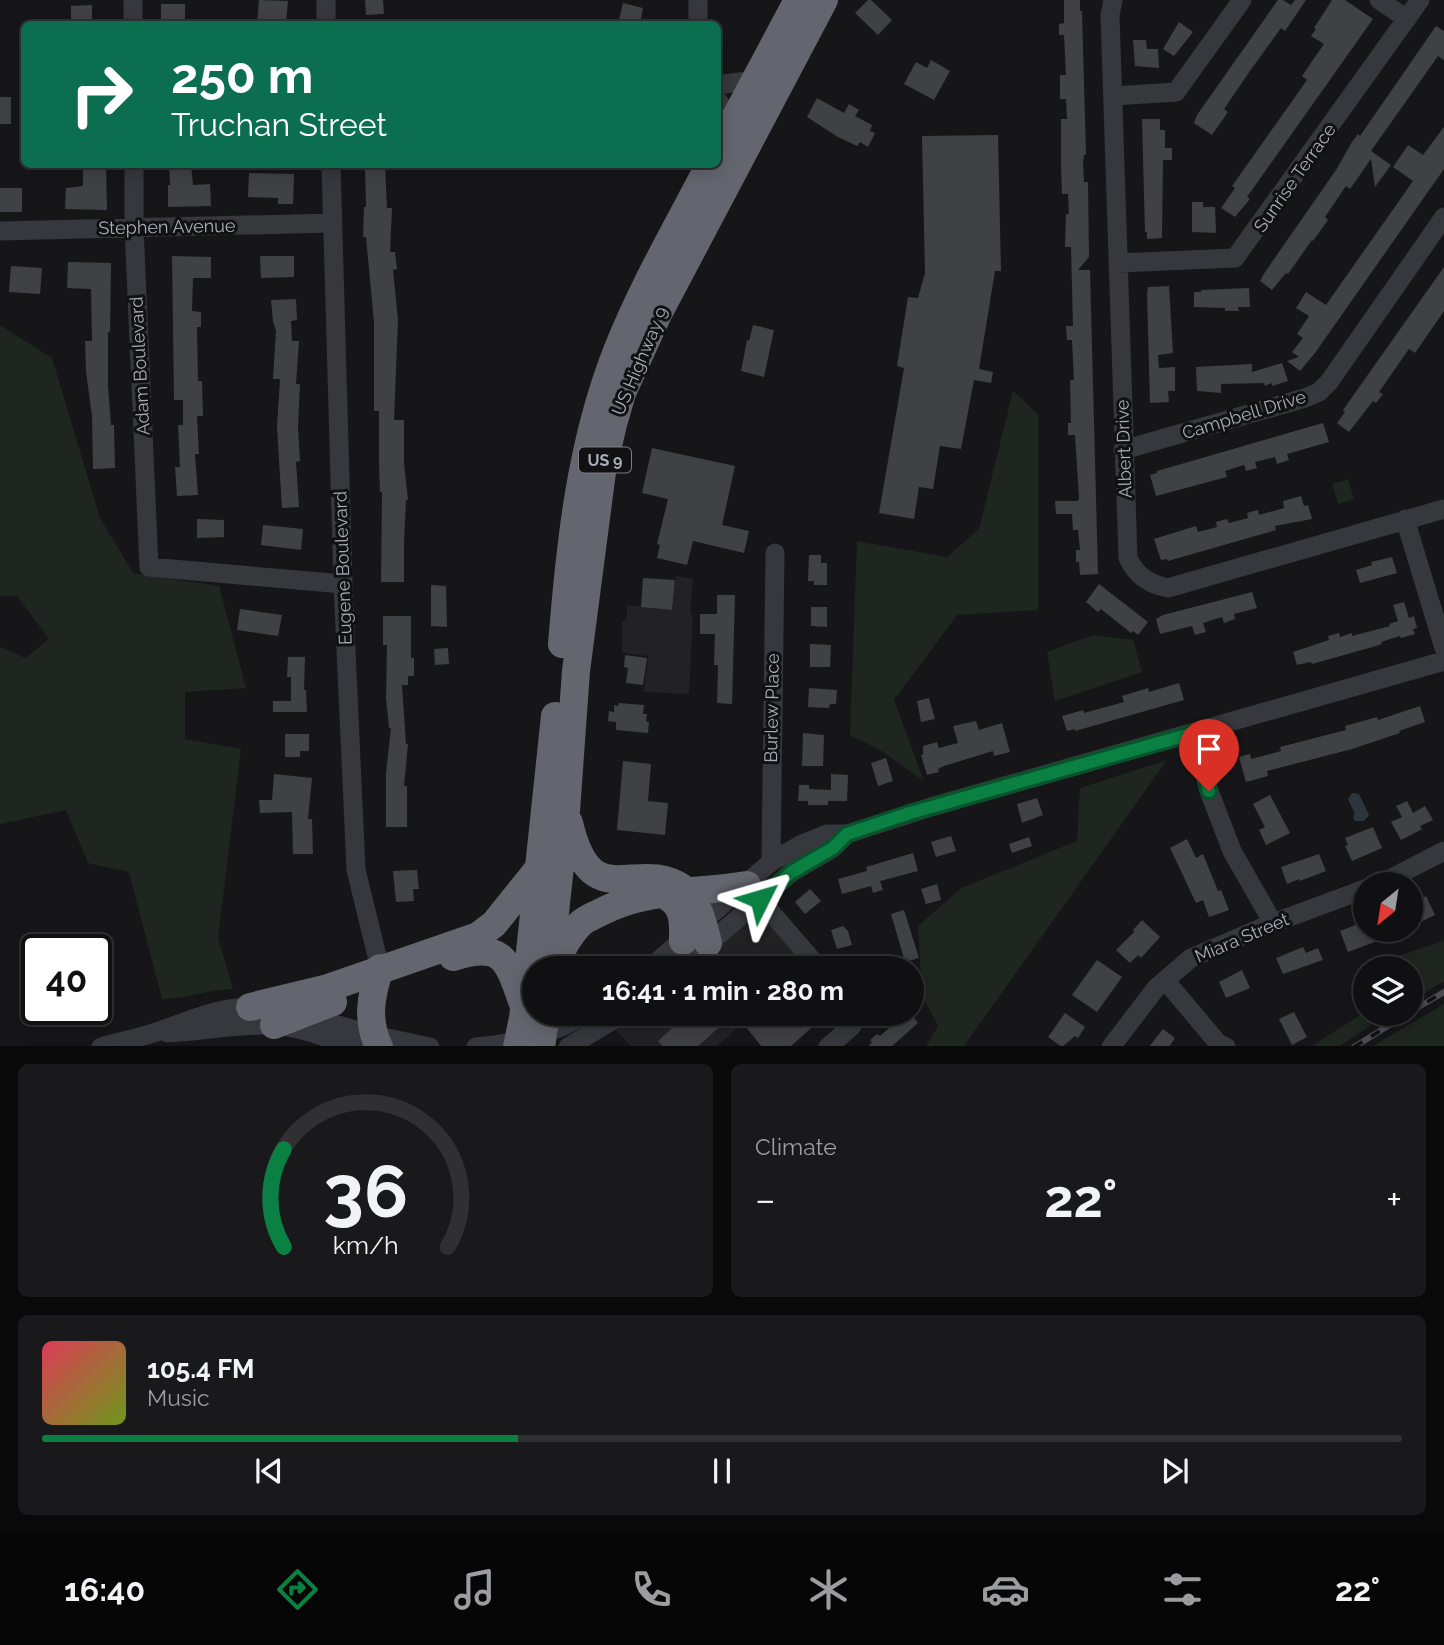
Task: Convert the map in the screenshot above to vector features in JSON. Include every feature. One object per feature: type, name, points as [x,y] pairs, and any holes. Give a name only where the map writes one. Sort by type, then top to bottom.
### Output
[{"type":"highway","points":[[721,133],[725,111],[754,80],[797,0]]},
{"type":"highway","name":"US Highway 9","points":[[552,956],[576,671],[591,550],[602,472],[622,393],[657,316],[824,0]]},
{"type":"highway","name":"US Highway 9","points":[[537,956],[539,868],[562,649],[568,559],[580,485],[617,351],[708,168]]},
{"type":"highway","points":[[566,811],[574,844],[584,865],[603,877],[684,890],[718,890],[760,879]]},
{"type":"highway","points":[[274,1025],[478,936],[494,924],[539,868]]},
{"type":"highway","points":[[558,956],[582,922],[655,886],[728,870],[760,879]]},
{"type":"highway","points":[[655,886],[681,909],[683,922],[693,943]]},
{"type":"highway","points":[[684,890],[692,899],[693,943]]},
{"type":"highway","points":[[250,1007],[486,950],[498,955],[507,964],[522,990]]},
{"type":"highway","points":[[376,1042],[390,986],[384,976]]},
{"type":"highway","name":"US Highway 9","points":[[517,1046],[528,1026]]},
{"type":"highway","name":"US Highway 9","points":[[537,1026],[541,1046]]},
{"type":"street","points":[[133,0],[133,21]]},
{"type":"street","points":[[326,0],[326,21]]},
{"type":"street","points":[[698,0],[698,21]]},
{"type":"street","name":"Albert Drive","points":[[1113,0],[1110,15],[1123,450],[1128,558],[1137,574],[1158,586],[1168,588],[1444,509]]},
{"type":"street","points":[[1113,96],[1176,92],[1242,0]]},
{"type":"street","points":[[1379,0],[1408,19]]},
{"type":"street","name":"Sunrise Terrace","points":[[1118,263],[1235,258],[1420,0]]},
{"type":"street","points":[[721,85],[754,80]]},
{"type":"street","name":"Adam Boulevard","points":[[134,168],[134,227],[149,567],[343,584]]},
{"type":"street","name":"Eugene Boulevard","points":[[331,168],[343,584],[356,870],[384,976]]},
{"type":"street","name":"Campbell Drive","points":[[1123,450],[1319,392],[1329,382],[1444,217]]},
{"type":"street","name":"Stephen Avenue","points":[[0,231],[333,223]]},
{"type":"street","points":[[1405,519],[1444,648]]},
{"type":"street","name":"Burlew Place","points":[[760,879],[775,553]]},
{"type":"street","points":[[671,956],[693,943],[760,879],[802,844],[827,834],[847,834],[921,810],[1444,661]]},
{"type":"street","points":[[1194,733],[1209,791],[1232,851],[1273,923]]},
{"type":"street","points":[[760,879],[792,872],[833,848],[847,834]]},
{"type":"street","points":[[1403,872],[1444,851]]},
{"type":"street","points":[[760,879],[811,956]]},
{"type":"street","name":"Miara Street","points":[[1111,1046],[1148,998],[1191,958],[1273,923],[1353,893]]},
{"type":"street","points":[[1165,980],[1218,1043],[1226,1046]]},
{"type":"street","points":[[101,1046],[152,1033],[199,1015],[250,1007],[302,1014],[376,1042]]},
{"type":"street","points":[[152,1033],[274,1025],[376,1042],[430,1046]]},
{"type":"street","points":[[476,1046],[528,1040],[565,1026]]},
{"type":"street","points":[[568,1046],[603,1026]]},
{"type":"street","points":[[828,1046],[852,1026]]},
{"type":"shaded area","points":[[0,325],[52,358],[100,518],[133,573],[219,586],[246,688],[185,692],[185,739],[241,749],[218,938],[233,989],[162,999],[129,872],[88,863],[66,810],[0,824],[0,647],[25,658],[49,639],[17,596],[0,596]]},
{"type":"shaded area","points":[[1013,391],[1038,414],[1038,610],[957,615],[894,700],[924,781],[877,748],[850,736],[857,541],[947,557],[979,529]]},
{"type":"shaded area","points":[[1348,479],[1354,499],[1338,504],[1332,484]]},
{"type":"shaded area","points":[[676,576],[693,579],[689,694],[644,692],[648,656],[622,653],[622,623],[627,617],[627,605],[672,610]]},
{"type":"shaded area","points":[[1093,635],[1133,640],[1142,672],[1055,701],[1047,652]]},
{"type":"shaded area","points":[[1167,760],[964,1046],[926,1046],[938,1026],[924,1000],[924,956],[920,956],[918,926],[961,888],[1077,841],[1080,788]]},
{"type":"shaded area","points":[[1352,793],[1359,794],[1369,815],[1364,821],[1355,821],[1355,814],[1348,799]]},
{"type":"shaded area","points":[[760,899],[809,956],[694,956]]},
{"type":"shaded area","points":[[1444,941],[1444,981],[1423,994],[1423,956],[1397,956]]},
{"type":"shaded area","points":[[1444,1004],[1444,1046],[1373,1046],[1407,1026],[1423,1026],[1423,1016]]},
{"type":"shaded area","points":[[1353,1020],[1353,1026],[1370,1026],[1340,1046],[1312,1046]]},
{"type":"shaded area","points":[[612,1026],[740,1026],[717,1046],[631,1046]]},
{"type":"building","points":[[259,0],[288,1],[286,21],[257,21]]},
{"type":"building","points":[[365,0],[383,0],[384,14],[366,15]]},
{"type":"building","points":[[868,0],[892,20],[878,35],[855,13]]},
{"type":"building","points":[[1064,0],[1080,0],[1082,11],[1086,155],[1083,162],[1084,182],[1088,182],[1089,257],[1078,270],[1090,270],[1098,574],[1080,575],[1079,562],[1076,562],[1076,550],[1080,550],[1078,530],[1073,530],[1072,514],[1056,514],[1055,501],[1078,501],[1079,498],[1075,435],[1068,435],[1068,423],[1071,423],[1070,380],[1074,380],[1072,340],[1067,340],[1066,326],[1073,326],[1071,247],[1065,247],[1066,214],[1069,214],[1068,194],[1062,194],[1061,167],[1061,119],[1067,119],[1066,99],[1060,99],[1060,75],[1066,75],[1064,35],[1059,35],[1059,24],[1064,23]]},
{"type":"building","points":[[1278,0],[1291,5],[1295,0],[1306,0],[1285,31],[1281,28],[1250,71],[1224,109],[1228,112],[1212,135],[1194,123],[1197,115]]},
{"type":"building","points":[[1332,0],[1345,0],[1373,19],[1235,217],[1221,208],[1235,188],[1232,186],[1307,80],[1302,76],[1324,44],[1311,36]]},
{"type":"building","points":[[623,3],[643,8],[641,21],[619,20]]},
{"type":"building","points":[[161,4],[185,4],[185,21],[161,21]]},
{"type":"building","points":[[92,5],[92,21],[71,21],[71,6]]},
{"type":"building","points":[[1179,22],[1193,32],[1174,56],[1163,49]]},
{"type":"building","points":[[1436,26],[1444,31],[1444,60],[1438,56],[1371,151],[1391,165],[1375,187],[1371,159],[1350,189],[1346,186],[1325,217],[1328,220],[1288,274],[1286,273],[1272,290],[1260,281],[1265,272],[1336,170],[1352,142],[1358,134],[1360,136]]},
{"type":"building","points":[[1133,40],[1146,40],[1147,49],[1158,49],[1159,68],[1135,66]]},
{"type":"building","points":[[931,60],[950,71],[934,100],[904,84],[916,62],[927,68]]},
{"type":"building","points":[[0,97],[11,97],[11,124],[0,124]]},
{"type":"building","points":[[817,98],[844,113],[849,104],[859,110],[855,116],[872,125],[870,131],[875,133],[868,147],[860,142],[857,146],[838,137],[807,117]]},
{"type":"building","points":[[1142,119],[1160,119],[1160,130],[1165,130],[1165,148],[1172,148],[1172,160],[1163,160],[1162,238],[1147,239],[1145,232]]},
{"type":"building","points":[[1444,127],[1444,169],[1300,371],[1287,361],[1299,357],[1292,352],[1303,338],[1297,334],[1309,316],[1296,308],[1306,292],[1326,305],[1413,181],[1393,167],[1408,145],[1423,155]]},
{"type":"building","points":[[998,135],[1001,271],[995,271],[979,369],[993,372],[991,383],[974,380],[961,449],[940,446],[933,489],[919,487],[914,519],[879,513],[904,368],[897,366],[908,297],[918,298],[925,273],[922,136]]},
{"type":"building","points":[[83,168],[106,168],[107,210],[65,209],[66,188],[83,186]]},
{"type":"building","points":[[169,168],[191,168],[193,185],[210,184],[211,206],[168,207]]},
{"type":"building","points":[[365,168],[385,168],[387,208],[392,208],[390,252],[395,252],[397,269],[393,270],[398,320],[394,420],[404,420],[404,463],[408,500],[404,582],[381,582],[379,411],[374,411],[374,322],[366,237],[363,237],[366,207]]},
{"type":"building","points":[[249,173],[294,174],[293,204],[278,204],[278,198],[248,197]]},
{"type":"building","points":[[0,188],[22,188],[22,212],[0,212]]},
{"type":"building","points":[[1192,202],[1203,202],[1203,207],[1215,207],[1216,233],[1192,232]]},
{"type":"building","points":[[172,256],[211,257],[211,278],[193,278],[192,311],[201,312],[201,327],[197,327],[198,381],[202,381],[203,416],[197,416],[199,454],[195,454],[198,495],[177,496],[175,467],[180,467],[178,425],[183,425],[183,400],[174,400]]},
{"type":"building","points":[[260,256],[294,256],[294,277],[261,278]]},
{"type":"building","points":[[68,262],[111,263],[108,386],[111,425],[114,425],[115,468],[93,469],[92,416],[85,341],[92,341],[91,289],[67,288]]},
{"type":"building","points":[[11,266],[42,268],[40,294],[9,292]]},
{"type":"building","points":[[1444,267],[1444,311],[1415,353],[1409,349],[1379,392],[1383,394],[1376,403],[1373,401],[1349,432],[1337,423],[1345,412],[1343,410]]},
{"type":"building","points":[[1169,286],[1173,353],[1158,355],[1159,368],[1175,367],[1175,391],[1168,391],[1169,402],[1150,403],[1148,287]]},
{"type":"building","points":[[1249,288],[1250,307],[1238,307],[1239,311],[1194,307],[1194,292]]},
{"type":"building","points":[[296,299],[297,320],[291,321],[292,341],[299,341],[296,384],[300,384],[300,461],[296,462],[299,507],[282,508],[277,427],[280,379],[273,379],[276,331],[271,300]]},
{"type":"building","points":[[753,325],[774,330],[764,377],[741,371]]},
{"type":"building","points":[[1282,363],[1288,381],[1272,386],[1272,383],[1265,386],[1264,383],[1221,384],[1221,393],[1197,391],[1196,367],[1252,364],[1252,372]]},
{"type":"building","points":[[1323,423],[1329,442],[1287,454],[1289,460],[1277,464],[1275,457],[1255,462],[1257,468],[1246,471],[1244,465],[1225,471],[1227,477],[1156,496],[1150,475],[1157,471]]},
{"type":"building","points":[[652,448],[735,466],[722,525],[749,531],[744,553],[693,541],[687,565],[657,558],[660,545],[657,544],[668,499],[642,493]]},
{"type":"building","points":[[1301,496],[1304,506],[1308,505],[1312,519],[1275,526],[1276,530],[1168,561],[1161,560],[1154,539],[1196,526],[1198,532],[1217,527],[1216,522],[1227,519],[1229,523],[1248,518],[1247,513],[1258,510],[1259,515],[1284,508],[1283,501]]},
{"type":"building","points":[[197,519],[224,520],[224,537],[197,538]]},
{"type":"building","points":[[263,525],[303,529],[301,550],[261,545]]},
{"type":"building","points":[[809,555],[821,555],[821,563],[827,563],[827,585],[814,585],[814,581],[808,581]]},
{"type":"building","points":[[1392,557],[1397,573],[1360,583],[1356,570],[1372,565],[1371,562]]},
{"type":"building","points":[[643,578],[675,580],[672,610],[641,607]]},
{"type":"building","points":[[1099,584],[1148,622],[1138,635],[1133,631],[1131,633],[1101,609],[1098,612],[1086,602]]},
{"type":"building","points":[[431,585],[446,586],[447,627],[431,626]]},
{"type":"building","points":[[1252,592],[1257,608],[1234,614],[1235,619],[1224,623],[1222,617],[1203,623],[1206,632],[1195,635],[1192,626],[1160,634],[1156,619],[1163,615]]},
{"type":"building","points":[[717,595],[735,595],[732,704],[717,703],[718,665],[714,665],[715,634],[700,634],[700,614],[717,614]]},
{"type":"building","points":[[1404,602],[1409,618],[1414,616],[1417,628],[1413,629],[1415,634],[1401,638],[1400,636],[1376,646],[1312,664],[1297,665],[1293,652],[1329,640],[1328,636],[1339,633],[1340,637],[1352,633],[1352,636],[1390,626],[1389,624],[1398,621],[1393,605]]},
{"type":"building","points":[[811,607],[827,607],[827,627],[811,626]]},
{"type":"building","points":[[240,609],[282,615],[278,636],[237,630]]},
{"type":"building","points":[[383,616],[411,616],[414,676],[408,676],[408,685],[402,685],[408,744],[404,786],[407,786],[407,827],[386,827],[386,773],[391,728],[386,698],[387,645],[383,645]]},
{"type":"building","points":[[810,644],[831,645],[830,667],[810,667]]},
{"type":"building","points":[[448,648],[449,664],[435,665],[434,649]]},
{"type":"building","points":[[625,655],[647,658],[643,685],[626,683],[628,668],[624,667]]},
{"type":"building","points":[[288,657],[305,657],[304,690],[307,712],[273,712],[273,701],[291,701],[291,677],[287,677]]},
{"type":"building","points":[[1179,683],[1184,700],[1067,731],[1062,716],[1124,702],[1122,696],[1148,688],[1149,692]]},
{"type":"building","points":[[809,688],[837,690],[836,704],[830,704],[829,708],[808,707]]},
{"type":"building","points":[[929,698],[935,719],[921,722],[917,701]]},
{"type":"building","points":[[619,703],[644,705],[643,714],[647,714],[646,721],[649,722],[648,733],[616,730],[616,722],[608,721],[609,711],[614,712],[614,705],[618,706]]},
{"type":"building","points":[[1420,706],[1425,722],[1399,731],[1400,733],[1352,749],[1267,771],[1268,776],[1246,782],[1239,757],[1250,754],[1251,759],[1281,751],[1280,747],[1346,730],[1345,726],[1377,717],[1378,720]]},
{"type":"building","points":[[976,721],[979,730],[1002,723],[1010,752],[994,756],[993,751],[944,766],[938,769],[939,772],[927,775],[921,755],[923,746],[937,742],[939,748],[958,743],[953,726]]},
{"type":"building","points":[[803,733],[824,735],[823,766],[802,766]]},
{"type":"building","points":[[285,734],[309,734],[309,751],[300,751],[300,757],[285,757]]},
{"type":"building","points":[[886,758],[893,781],[878,786],[871,763]]},
{"type":"building","points":[[623,761],[651,764],[648,801],[668,803],[665,835],[617,830]]},
{"type":"building","points":[[274,774],[312,778],[308,819],[312,819],[313,854],[293,854],[292,812],[260,813],[259,800],[272,800]]},
{"type":"building","points":[[831,774],[848,775],[847,801],[808,805],[808,801],[798,801],[799,785],[809,785],[809,789],[831,790]]},
{"type":"building","points":[[1270,795],[1290,833],[1266,845],[1259,830],[1265,827],[1253,804]]},
{"type":"building","points":[[1037,798],[1043,815],[1022,823],[1017,804]]},
{"type":"building","points":[[1407,801],[1413,813],[1425,806],[1433,820],[1401,840],[1391,822],[1402,817],[1396,806]]},
{"type":"building","points":[[1373,827],[1382,848],[1352,861],[1345,846],[1348,845],[1345,838]]},
{"type":"building","points":[[951,836],[956,851],[936,857],[931,842]]},
{"type":"building","points":[[1029,837],[1032,846],[1012,853],[1009,844]]},
{"type":"building","points":[[1187,839],[1196,858],[1203,854],[1229,910],[1209,917],[1203,900],[1196,903],[1170,848]]},
{"type":"building","points":[[913,853],[918,871],[880,881],[883,890],[873,893],[871,886],[842,894],[838,879],[867,871],[866,867]]},
{"type":"building","points":[[1319,854],[1326,871],[1287,884],[1281,867]]},
{"type":"building","points":[[417,870],[419,889],[413,889],[414,901],[396,902],[393,871]]},
{"type":"building","points":[[937,884],[941,900],[926,904],[921,889]]},
{"type":"building","points":[[810,889],[821,901],[805,914],[795,902]]},
{"type":"building","points":[[1426,896],[1435,915],[1423,921],[1423,898]]},
{"type":"building","points":[[904,910],[918,956],[903,956],[891,914]]},
{"type":"building","points":[[1142,920],[1160,937],[1141,958],[1138,955],[1130,963],[1116,950]]},
{"type":"building","points":[[843,926],[848,931],[852,945],[837,949],[831,930]]},
{"type":"building","points":[[1353,926],[1353,942],[1375,942],[1348,952],[1340,931]]},
{"type":"building","points":[[1303,947],[1306,953],[1318,948],[1323,960],[1283,974],[1276,958]]},
{"type":"building","points":[[1097,960],[1122,977],[1097,1012],[1072,995]]},
{"type":"building","points":[[1242,970],[1250,988],[1226,998],[1219,982]]},
{"type":"building","points":[[1294,1012],[1307,1037],[1292,1045],[1279,1019]]},
{"type":"building","points":[[1065,1013],[1085,1027],[1078,1038],[1075,1036],[1063,1046],[1048,1037]]},
{"type":"building","points":[[674,1026],[720,1026],[698,1046],[662,1046],[658,1041]]},
{"type":"building","points":[[745,1026],[813,1026],[791,1046],[761,1046]]},
{"type":"building","points":[[891,1026],[915,1026],[892,1046],[869,1046],[872,1042],[870,1040],[877,1034],[880,1036]]},
{"type":"building","points":[[1163,1029],[1175,1038],[1170,1046],[1150,1046]]},
{"type":"railway","points":[[1423,1004],[1444,992]]},
{"type":"railway","points":[[1356,1046],[1388,1026]]},
{"type":"route","points":[[760,899],[792,872],[833,848],[847,834],[910,813],[1194,733],[1209,791]]}]
